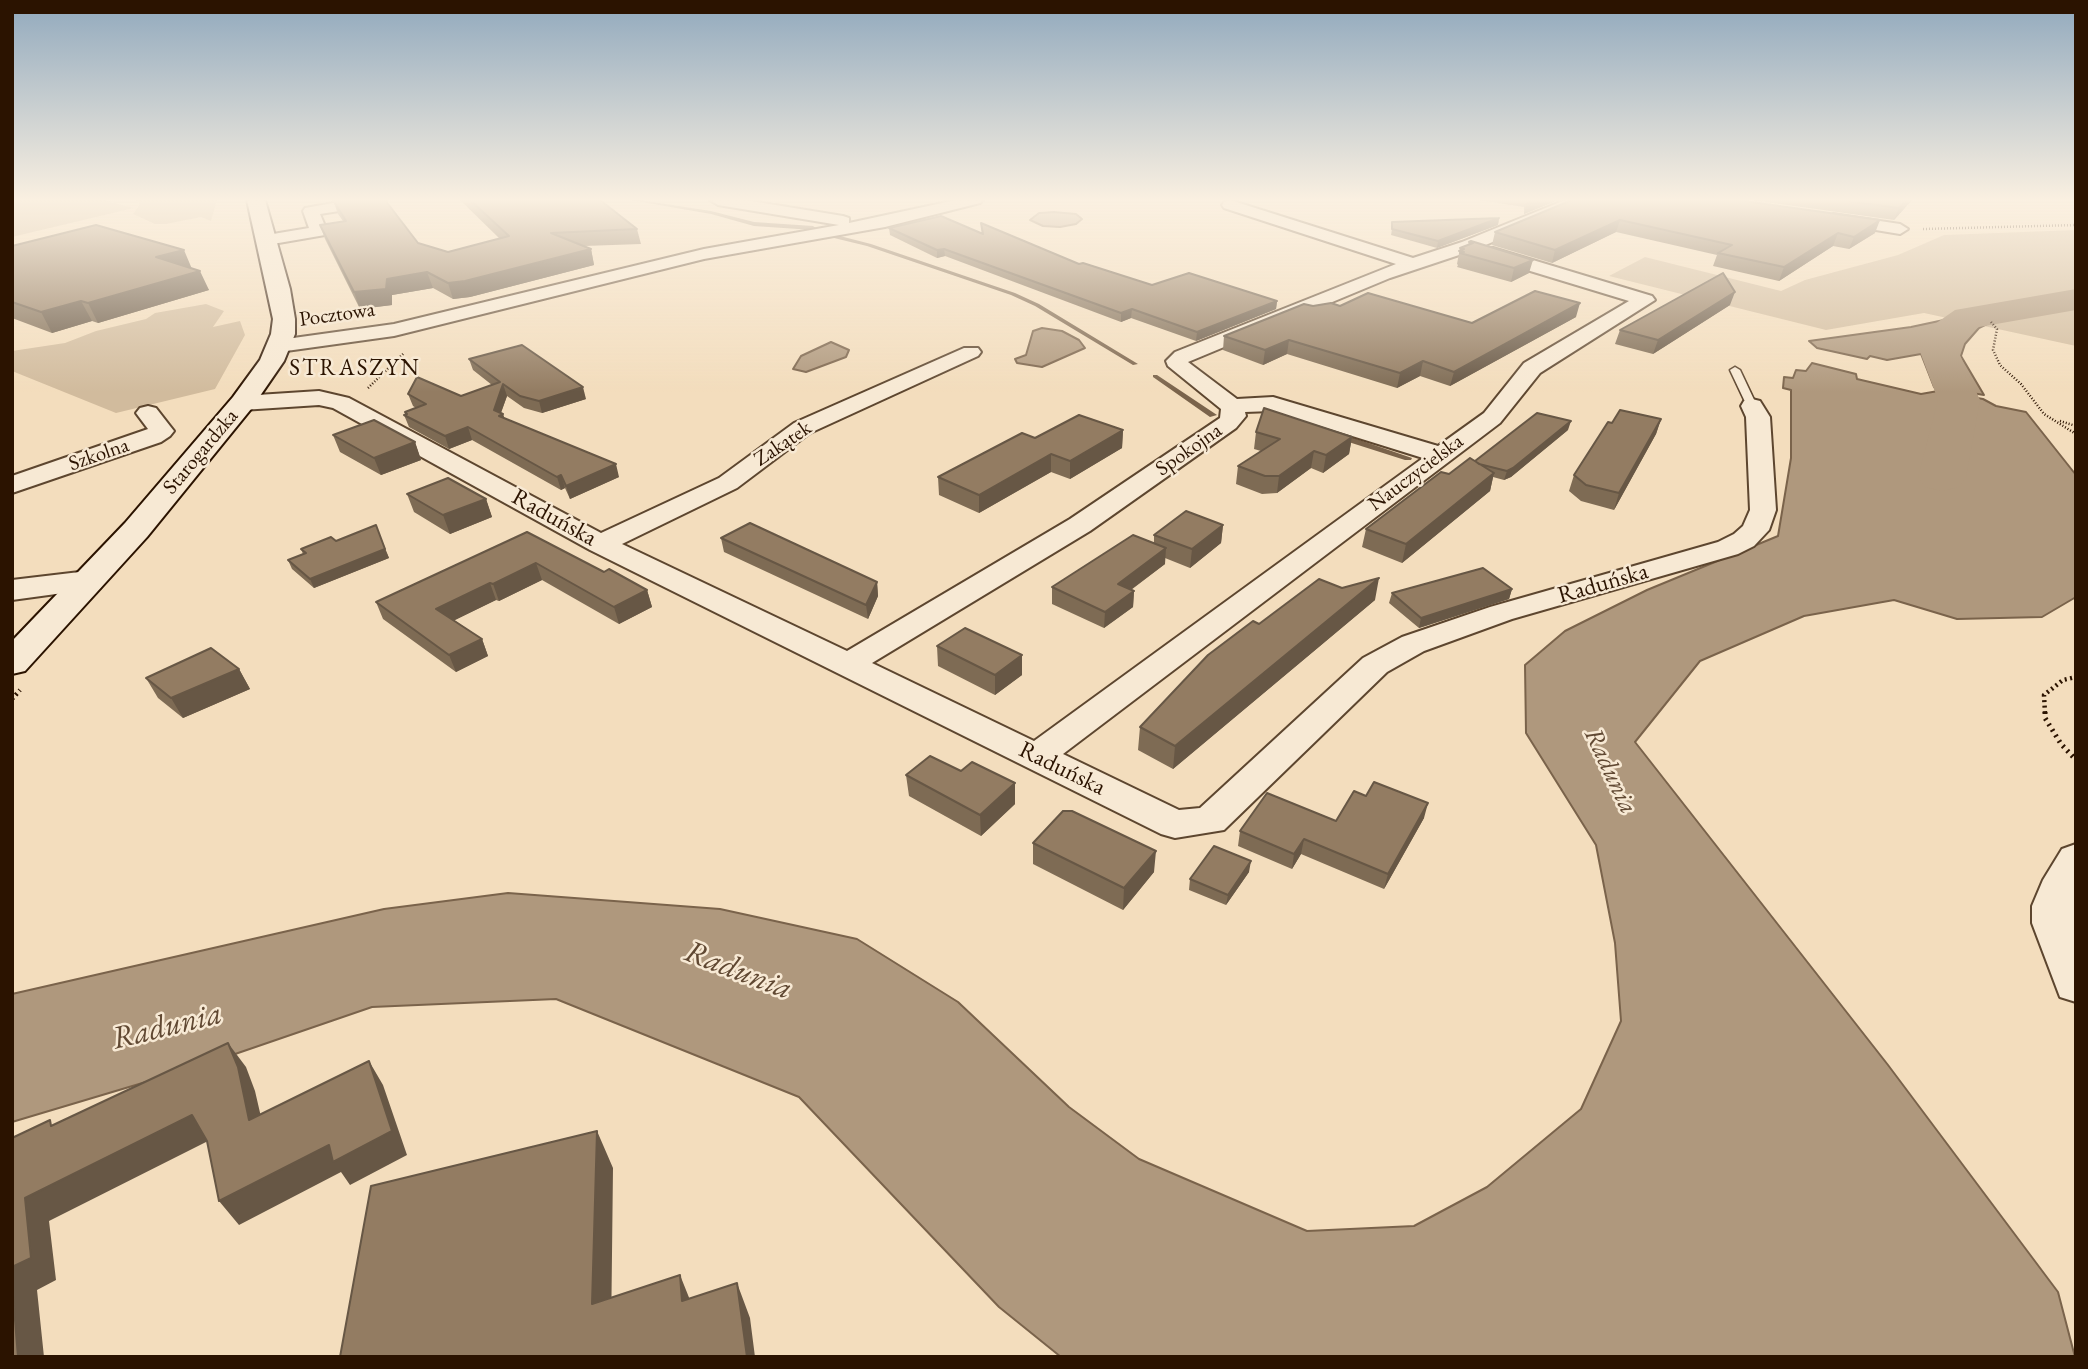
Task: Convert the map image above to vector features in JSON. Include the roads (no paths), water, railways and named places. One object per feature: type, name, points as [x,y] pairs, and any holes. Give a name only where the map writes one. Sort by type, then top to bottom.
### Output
[{"type":"main road","name":"Starogardzka","points":[[12,663],[136,530],[242,403],[272,361],[279,346],[284,319],[272,264]]},
{"type":"main road","points":[[12,590],[88,581]]},
{"type":"street","name":"Pocztowa","points":[[279,346],[395,332],[665,264]]},
{"type":"street","name":"Spokojna","points":[[847,665],[1104,509],[1228,423],[1234,416],[1233,406],[1179,366],[1177,361],[1182,356],[1413,264]]},
{"type":"street","name":"Nauczycielska","points":[[1037,757],[1492,418],[1532,368],[1645,300],[1527,264]]},
{"type":"street","name":"Zakątek","points":[[600,544],[728,483],[802,428],[971,352]]},
{"type":"street","name":"Raduńska","points":[[242,403],[319,398],[341,403],[600,544],[1175,824],[1210,820],[1375,665],[1413,644],[1501,612],[1728,548],[1744,540],[1755,530],[1763,510],[1755,411]]},
{"type":"street","points":[[1233,406],[1273,404],[1440,455]]},
{"type":"street","name":"Szkolna","points":[[12,485],[152,437],[162,431],[148,413]]},
{"type":"street","points":[[2076,859],[2057,891],[2053,906],[2053,923],[2076,984]]},
{"type":"lane","points":[[1735,370],[1755,411]]},
{"type":"water","points":[[1981,312],[1999,318],[1979,328],[1965,344],[1961,356],[1984,395],[1934,387],[1921,354],[1887,360],[1870,356],[1867,359],[1817,348],[1809,341],[1911,327]]},
{"type":"water","points":[[1042,328],[1062,331],[1079,340],[1085,348],[1042,367],[1017,363],[1015,359],[1026,355],[1033,331]]},
{"type":"water","points":[[831,342],[849,350],[846,357],[806,372],[793,369],[801,356]]},
{"type":"water","points":[[1812,363],[1856,374],[1857,379],[1921,394],[1938,391],[1983,399],[1996,406],[2026,412],[2076,475],[2076,597],[2042,617],[1957,619],[1894,600],[1804,616],[1700,661],[1635,742],[1888,1065],[2058,1292],[2075,1357],[1061,1357],[999,1307],[799,1097],[556,999],[372,1007],[206,1064],[12,1122],[12,994],[384,909],[508,893],[720,909],[857,939],[958,1002],[1069,1107],[1139,1159],[1307,1231],[1414,1226],[1487,1187],[1581,1109],[1621,1021],[1615,943],[1596,845],[1526,733],[1525,665],[1565,631],[1647,590],[1778,536],[1791,458],[1791,390],[1783,388],[1784,377],[1793,378],[1796,370],[1806,371]]},
{"type":"waterway","points":[[925,264],[1037,305],[1135,364]]},
{"type":"waterway","name":"Radunia","points":[[1942,477],[1959,400],[1935,341],[1968,318],[2076,299]]},
{"type":"waterway","points":[[1155,376],[1213,415]]},
{"type":"waterway","points":[[1339,436],[1408,458]]},
{"type":"district","name":"STRASZYN","points":[[355,369]]}]
